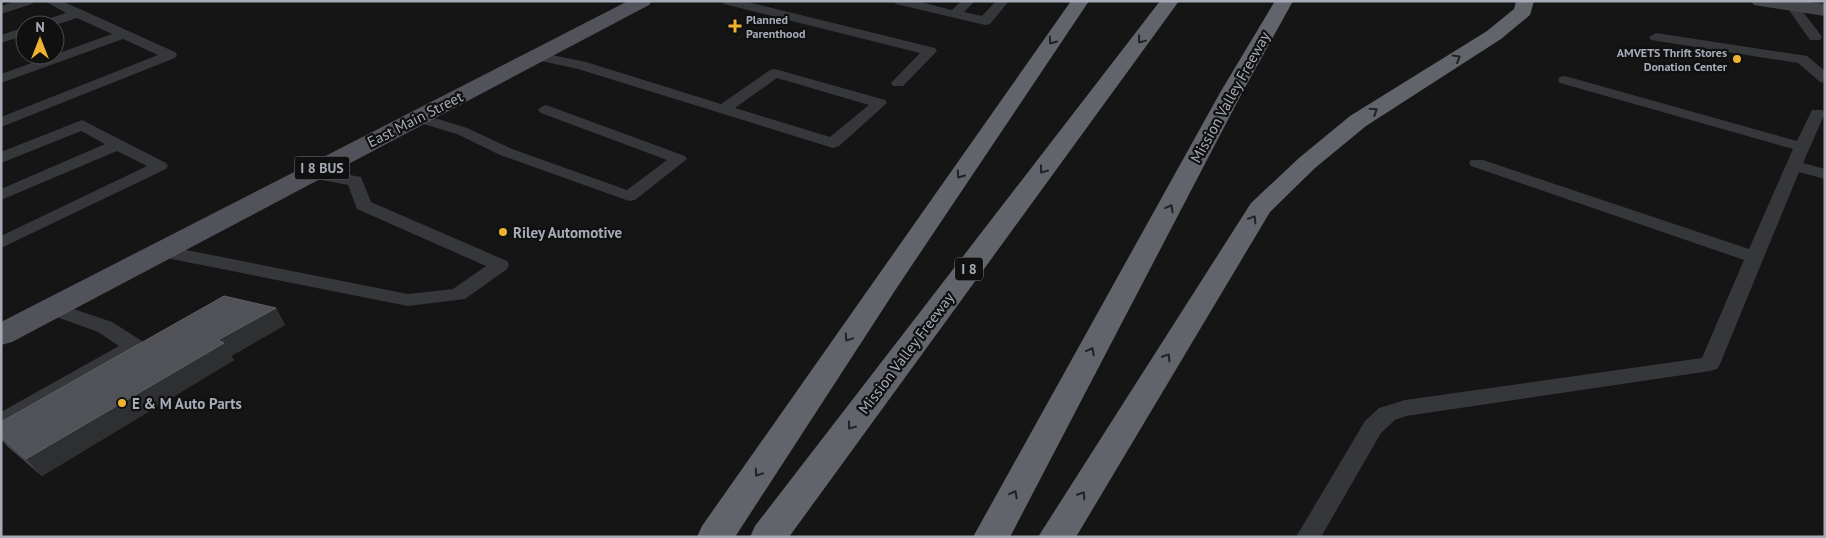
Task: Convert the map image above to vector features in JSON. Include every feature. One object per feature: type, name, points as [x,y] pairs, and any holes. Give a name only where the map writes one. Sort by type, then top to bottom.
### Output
[{"type":"highway","points":[[715,537],[888,280],[1080,1]]},
{"type":"highway","name":"Mission Valley Freeway","points":[[768,537],[1170,1]]},
{"type":"highway","name":"Mission Valley Freeway","points":[[991,537],[1232,91],[1284,1]]},
{"type":"highway","points":[[1056,537],[1260,208],[1307,163],[1358,122],[1494,35],[1522,11],[1525,1]]},
{"type":"main road","name":"East Main Street","points":[[1,335],[643,1]]},
{"type":"main road","points":[[1760,1],[1825,10]]},
{"type":"lane","points":[[1,10],[28,1]]},
{"type":"lane","points":[[1,122],[170,55],[50,1]]},
{"type":"lane","points":[[728,1],[930,51],[898,83]]},
{"type":"lane","points":[[900,1],[985,21],[1003,1]]},
{"type":"lane","points":[[954,14],[969,1]]},
{"type":"lane","points":[[1792,6],[1820,38],[1802,59]]},
{"type":"lane","points":[[65,17],[78,13]]},
{"type":"lane","points":[[1,39],[15,34]]},
{"type":"lane","points":[[1,79],[124,34]]},
{"type":"lane","points":[[1656,37],[1802,59],[1825,78]]},
{"type":"lane","points":[[537,56],[581,65],[723,109],[833,143],[880,103],[775,72],[723,109]]},
{"type":"lane","points":[[1565,80],[1798,156],[1825,174]]},
{"type":"lane","points":[[418,118],[462,131],[506,152],[629,196],[679,159],[546,110]]},
{"type":"lane","points":[[1308,537],[1373,427],[1387,414],[1405,408],[1710,364],[1817,113]]},
{"type":"lane","points":[[1,158],[82,125],[116,145],[160,166],[1,243]]},
{"type":"lane","points":[[1,195],[116,145]]},
{"type":"lane","points":[[1477,163],[1756,258]]},
{"type":"lane","points":[[161,252],[408,300],[458,295],[500,264],[363,205],[355,181],[312,173]]},
{"type":"lane","points":[[1,422],[135,346],[105,327],[53,308]]},
{"type":"building","points":[[224,296],[276,308],[218,340],[224,343],[26,459],[1,436],[1,422]]},
{"type":"place","name":"Planned Parenthood","points":[[735,26]]},
{"type":"place","name":"AMVETS Thrift Stores Donation Center","points":[[1737,59]]},
{"type":"place","name":"Riley Automotive","points":[[503,232]]},
{"type":"place","name":"E & M Auto Parts","points":[[122,403]]}]
